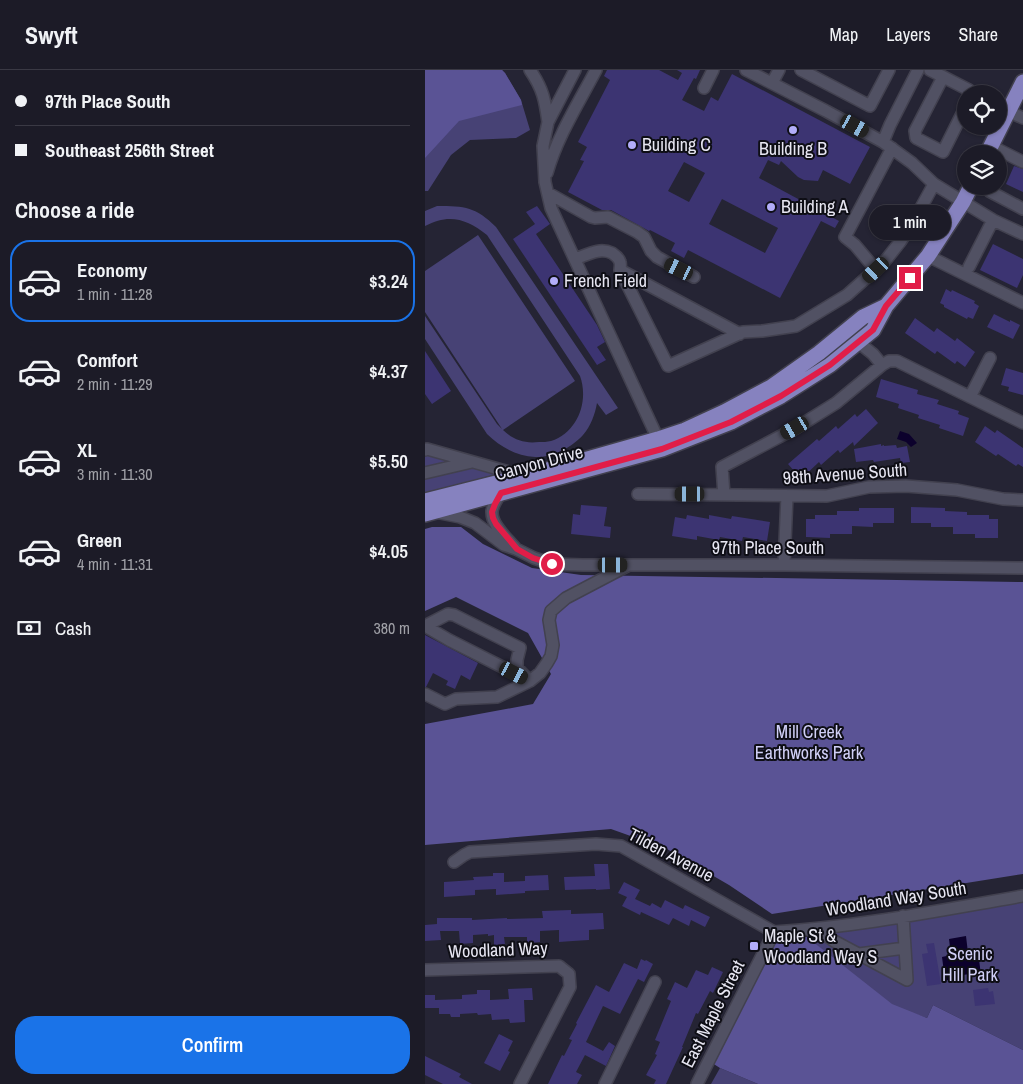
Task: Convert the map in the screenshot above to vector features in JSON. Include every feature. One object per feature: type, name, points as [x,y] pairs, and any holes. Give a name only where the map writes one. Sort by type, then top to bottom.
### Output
[{"type":"main road","points":[[991,145],[1023,82]]},
{"type":"main road","points":[[660,444],[731,422],[781,396],[830,365],[873,330],[886,306],[928,256],[966,195]]},
{"type":"main road","points":[[660,444],[771,386],[819,353],[863,317],[886,306]]},
{"type":"main road","name":"Canyon Drive","points":[[428,509],[523,476],[660,444]]},
{"type":"main road","name":"Canyon Drive","points":[[428,509],[501,493],[660,444]]},
{"type":"street","points":[[575,70],[548,122],[543,146],[546,188],[551,208],[660,444]]},
{"type":"street","points":[[546,188],[552,156],[564,129],[596,70]]},
{"type":"street","points":[[704,88],[713,70]]},
{"type":"street","points":[[747,70],[888,145],[912,163],[934,184],[993,220],[1023,234]]},
{"type":"street","points":[[772,83],[779,70]]},
{"type":"street","points":[[801,70],[870,106],[889,70]]},
{"type":"street","points":[[930,70],[959,85]]},
{"type":"street","points":[[876,270],[855,245],[845,237],[888,145],[890,125],[915,72]]},
{"type":"street","points":[[536,73],[543,95],[548,122]]},
{"type":"street","points":[[943,77],[915,131],[916,138],[943,152],[957,124]]},
{"type":"street","points":[[1008,111],[1023,118]]},
{"type":"street","points":[[1007,156],[1023,162]]},
{"type":"street","points":[[575,259],[602,250],[615,255],[620,261],[620,270],[668,366],[743,332],[795,326],[847,295],[876,270],[900,242],[934,184]]},
{"type":"street","points":[[546,188],[591,218],[608,218],[637,232],[644,237],[654,255],[694,277]]},
{"type":"street","points":[[995,195],[1023,209]]},
{"type":"street","points":[[969,267],[993,220]]},
{"type":"street","points":[[928,256],[1023,303]]},
{"type":"street","points":[[620,270],[740,334]]},
{"type":"street","points":[[858,342],[882,364]]},
{"type":"street","points":[[970,396],[989,358]]},
{"type":"street","points":[[724,495],[722,467],[795,428],[836,403],[882,364],[889,361],[897,361],[1023,423]]},
{"type":"street","points":[[425,450],[523,476]]},
{"type":"street","points":[[425,473],[474,462]]},
{"type":"street","name":"98th Avenue South","points":[[638,494],[827,496],[869,487],[906,486],[957,490],[1003,500],[1023,500]]},
{"type":"street","name":"97th Place South","points":[[501,493],[492,512],[493,518],[501,531],[517,549]]},
{"type":"street","points":[[783,565],[787,496]]},
{"type":"street","name":"97th Place South","points":[[428,509],[475,523],[504,545],[552,564],[1023,568]]},
{"type":"street","points":[[425,694],[445,704],[456,699],[497,697],[530,681],[540,673],[551,656],[553,645],[549,620],[551,611],[566,598],[629,566]]},
{"type":"street","points":[[425,626],[448,614],[454,615],[520,648],[517,668],[530,681]]},
{"type":"street","points":[[425,626],[530,681]]},
{"type":"street","name":"Tilden Avenue","points":[[454,862],[470,852],[596,844],[621,846],[775,932]]},
{"type":"street","name":"Woodland Way South","points":[[775,932],[816,929],[1023,896]]},
{"type":"street","points":[[816,929],[834,941],[907,980],[903,916]]},
{"type":"street","name":"East Maple Street","points":[[697,1084],[775,932]]},
{"type":"street","points":[[859,954],[905,948]]},
{"type":"street","name":"Woodland Way","points":[[425,970],[559,966],[569,974],[570,987],[520,1084]]},
{"type":"street","points":[[605,1084],[655,982]]},
{"type":"green space","points":[[425,70],[502,70],[521,100],[530,130],[516,138],[470,140],[451,155],[428,191],[425,191]]},
{"type":"green space","points":[[425,70],[502,70],[521,100],[522,105],[459,121],[425,158]]},
{"type":"green space","points":[[437,206],[455,206],[469,209],[482,215],[496,227],[618,408],[606,415],[597,403],[592,420],[586,431],[573,444],[562,451],[542,457],[522,455],[503,447],[492,439],[425,339],[425,316],[502,429],[425,312],[425,271],[478,235],[575,381],[503,430],[515,439],[524,442],[549,441],[560,437],[568,431],[579,414],[583,395],[580,376],[487,235],[472,225],[457,220],[442,220],[425,226],[425,211]]},
{"type":"green space","points":[[425,447],[508,471],[425,493]]},
{"type":"green space","name":"Mill Creek Earthworks Park","points":[[432,527],[461,527],[483,544],[532,568],[581,575],[1023,582],[1023,874],[772,914],[729,885],[667,849],[611,829],[425,845],[425,724],[533,704],[551,674],[528,633],[456,597],[425,611],[425,529]]},
{"type":"green space","name":"Scenic Hill Park","points":[[1023,901],[1023,1050],[933,1005],[927,1018],[889,1005],[807,937]]},
{"type":"green space","points":[[774,932],[807,937],[892,1004],[927,1018],[933,1005],[1023,1050],[1023,1084],[758,1084],[720,1068],[709,1061]]},
{"type":"green space","points":[[720,1068],[758,1084],[711,1084]]},
{"type":"shaded area","points":[[900,431],[909,434],[917,443],[911,447],[906,442],[897,439]]},
{"type":"shaded area","points":[[966,936],[968,953],[978,952],[981,975],[976,976],[976,973],[950,977],[950,980],[945,980],[942,957],[951,955],[949,939]]},
{"type":"building","points":[[607,70],[659,70],[678,80],[682,73],[677,70],[700,70],[682,100],[704,111],[711,97],[718,101],[732,74],[870,147],[850,184],[823,170],[818,181],[804,180],[798,177],[781,161],[779,165],[768,160],[759,178],[839,221],[835,228],[821,221],[780,298],[688,250],[684,258],[671,251],[675,243],[611,210],[602,210],[568,192],[584,161],[580,160],[587,147],[578,142],[610,80],[604,76]],"holes":[[[684,162],[705,173],[689,202],[668,191]],[[722,199],[778,228],[765,253],[709,224]]]},
{"type":"building","points":[[1014,166],[1023,169],[1023,192],[1007,184]]},
{"type":"building","name":"French Field","points":[[537,206],[550,224],[536,234],[597,325],[605,342],[597,347],[606,360],[597,365],[513,239],[535,224],[526,212]]},
{"type":"building","points":[[993,244],[1023,259],[1023,275],[1017,288],[980,270]]},
{"type":"building","points":[[946,289],[975,301],[974,303],[979,306],[973,319],[968,317],[967,319],[940,303]]},
{"type":"building","points":[[994,314],[1020,325],[1013,339],[987,327]]},
{"type":"building","points":[[915,318],[934,332],[937,328],[955,341],[957,338],[975,352],[965,367],[957,361],[955,364],[937,351],[935,354],[905,333]]},
{"type":"building","points":[[425,351],[451,391],[432,404],[425,394]]},
{"type":"building","points":[[1006,368],[1023,373],[1023,395],[1008,391],[1009,387],[1001,385]]},
{"type":"building","points":[[881,379],[918,390],[917,394],[939,400],[937,404],[959,411],[958,414],[969,418],[963,436],[939,428],[940,425],[918,418],[919,415],[898,408],[899,404],[876,397]]},
{"type":"building","points":[[866,409],[878,423],[854,446],[853,442],[840,453],[838,450],[821,465],[819,462],[801,479],[788,464],[817,439],[819,441],[836,426],[838,429],[855,414],[857,417]]},
{"type":"building","points":[[985,426],[995,433],[997,430],[1023,448],[1023,467],[1018,464],[1016,466],[998,454],[996,456],[975,442]]},
{"type":"building","points":[[881,444],[881,446],[896,445],[897,448],[907,446],[910,462],[901,463],[900,458],[874,462],[873,460],[856,462],[854,449]]},
{"type":"building","points":[[581,505],[607,507],[604,526],[611,527],[610,538],[571,534],[573,514],[580,515]]},
{"type":"building","points":[[911,507],[945,508],[945,511],[967,512],[967,515],[989,515],[989,519],[998,519],[998,538],[975,538],[975,534],[953,534],[953,527],[931,527],[931,523],[911,523]]},
{"type":"building","points":[[859,508],[894,508],[894,523],[873,523],[873,527],[852,526],[852,534],[830,534],[830,538],[806,537],[806,519],[815,519],[815,515],[837,515],[837,511],[859,511]]},
{"type":"building","points":[[687,515],[709,519],[709,515],[731,519],[732,516],[770,522],[767,541],[743,537],[742,541],[720,537],[719,540],[697,536],[697,540],[672,536],[675,517],[686,519]]},
{"type":"building","points":[[425,635],[478,663],[470,680],[461,675],[455,689],[446,685],[448,681],[433,673],[425,687]]},
{"type":"building","points":[[594,864],[608,864],[610,889],[565,890],[564,877],[595,876]]},
{"type":"building","points":[[493,873],[504,873],[504,882],[525,881],[525,876],[548,875],[549,890],[496,895],[496,889],[475,890],[475,895],[444,897],[444,882],[474,880],[473,877],[493,876]]},
{"type":"building","points":[[624,882],[640,890],[635,899],[650,906],[652,903],[661,908],[665,900],[683,909],[685,905],[710,917],[705,927],[691,920],[689,926],[673,918],[669,925],[641,912],[640,915],[622,906],[627,897],[618,893]]},
{"type":"building","points":[[571,910],[571,914],[603,913],[604,929],[589,930],[589,940],[559,942],[559,930],[540,931],[540,942],[527,943],[527,937],[504,937],[505,944],[494,945],[494,935],[488,936],[488,934],[473,935],[473,943],[460,944],[459,931],[440,931],[441,940],[425,941],[425,925],[437,924],[437,918],[472,918],[472,920],[543,918],[542,911]]},
{"type":"building","points":[[934,943],[941,984],[927,986],[922,954],[928,953],[926,944]]},
{"type":"building","points":[[641,959],[653,964],[644,982],[638,979],[620,1014],[603,1006],[586,1042],[603,1051],[609,1042],[615,1046],[606,1066],[585,1055],[576,1072],[582,1075],[577,1084],[548,1084],[562,1055],[564,1056],[572,1040],[569,1039],[596,985],[609,992],[624,963],[637,969]]},
{"type":"building","points":[[712,967],[723,972],[713,993],[710,991],[698,1014],[696,1013],[666,1084],[654,1084],[656,1080],[646,1075],[657,1055],[655,1054],[660,1042],[655,1040],[671,1001],[667,999],[675,982],[687,988],[696,970],[708,975]]},
{"type":"building","points":[[532,988],[533,1000],[524,1000],[525,1022],[510,1023],[509,1019],[492,1020],[491,1014],[478,1015],[477,1013],[460,1014],[460,1017],[451,1017],[450,1014],[439,1014],[439,1008],[425,1008],[425,995],[435,995],[435,1000],[462,999],[462,995],[477,994],[477,990],[490,990],[490,1000],[509,999],[508,989]]},
{"type":"building","points":[[988,988],[989,992],[993,991],[995,1004],[975,1006],[973,990]]},
{"type":"building","points":[[499,1034],[513,1041],[508,1051],[510,1052],[500,1071],[484,1063]]},
{"type":"building","points":[[425,1056],[461,1074],[459,1077],[472,1084],[443,1084],[425,1075]]},
{"type":"place","name":"Building B","points":[[793,130]]},
{"type":"place","name":"Building C","points":[[632,145]]},
{"type":"place","name":"Building A","points":[[771,207]]},
{"type":"place","name":"French Field","points":[[554,281]]},
{"type":"place","name":"Maple St & Woodland Way S","points":[[754,946]]},
{"type":"route","points":[[552,564],[533,558],[517,549],[501,531],[493,518],[492,512],[501,493],[662,449],[731,422],[781,396],[830,365],[873,330],[886,306],[910,278]]}]
